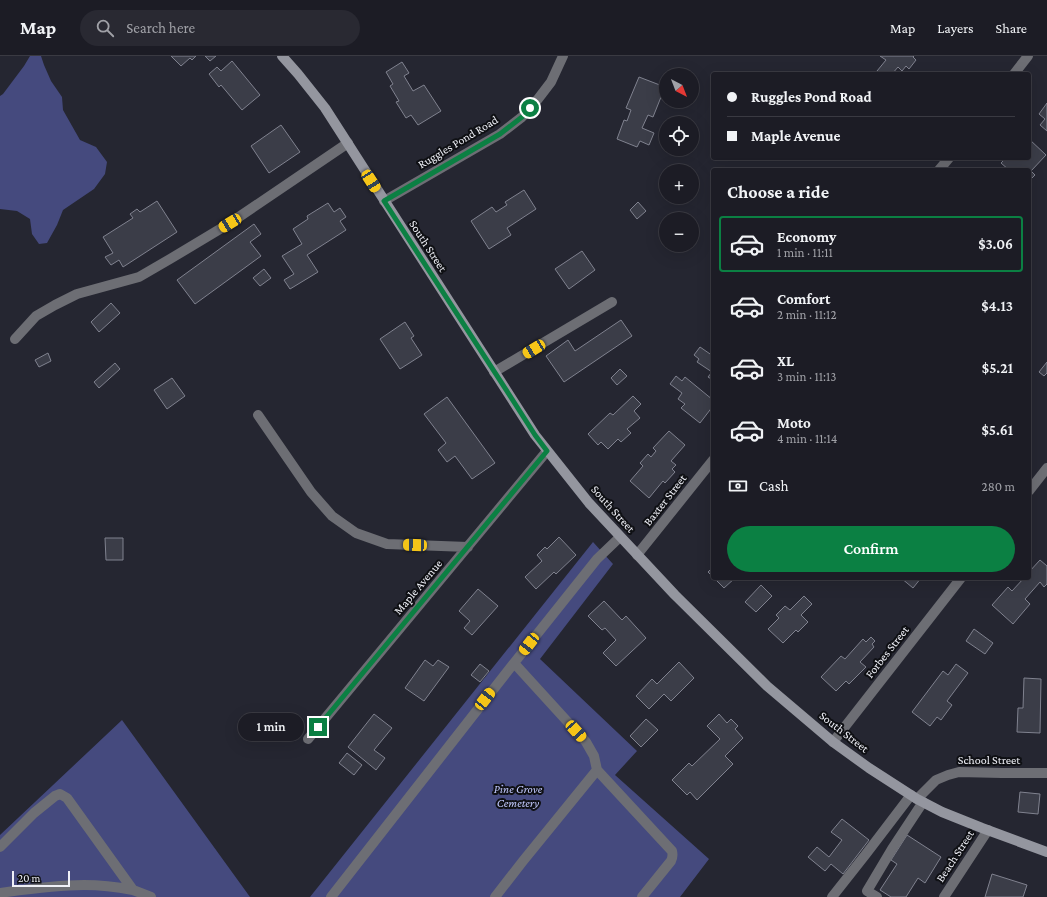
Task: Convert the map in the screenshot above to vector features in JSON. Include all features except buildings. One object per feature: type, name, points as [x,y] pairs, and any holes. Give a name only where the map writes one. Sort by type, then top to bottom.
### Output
[{"type":"main road","name":"South Street","points":[[282,56],[325,108],[535,435],[589,504],[695,616],[767,686],[833,742],[869,768],[942,812],[1047,852]]},
{"type":"street","name":"Ruggles Pond Road","points":[[384,201],[500,134],[522,117],[551,82],[563,56]]},
{"type":"street","points":[[1016,72],[1028,56]]},
{"type":"street","points":[[15,339],[36,316],[55,305],[77,294],[139,277],[170,259],[230,223],[348,143]]},
{"type":"street","points":[[941,168],[947,160]]},
{"type":"street","points":[[494,372],[612,302]]},
{"type":"street","points":[[258,415],[311,492],[332,516],[356,533],[387,544],[468,547]]},
{"type":"street","name":"Maple Avenue","points":[[308,739],[547,451]]},
{"type":"street","name":"Baxter Street","points":[[637,555],[711,462]]},
{"type":"street","points":[[1031,488],[1047,468]]},
{"type":"street","points":[[331,897],[597,559],[620,537]]},
{"type":"street","name":"Forbes Street","points":[[833,742],[959,580]]},
{"type":"street","points":[[514,663],[586,742],[594,756],[598,770],[672,851],[673,857],[642,897]]},
{"type":"street","points":[[495,897],[598,770]]},
{"type":"street","name":"School Street","points":[[917,798],[936,780],[948,774],[959,772],[1047,773]]},
{"type":"street","points":[[0,847],[34,813],[55,796],[60,794],[67,798],[133,890]]},
{"type":"street","points":[[832,897],[866,854],[917,798]]},
{"type":"street","points":[[877,897],[867,891],[892,849],[917,798]]},
{"type":"street","name":"Beach Street","points":[[944,897],[988,830]]},
{"type":"street","points":[[0,893],[42,887],[84,885],[109,886],[133,890],[151,897]]},
{"type":"green space","points":[[30,56],[41,56],[51,81],[62,97],[63,110],[80,140],[96,147],[107,162],[105,174],[94,189],[63,210],[47,243],[39,244],[32,234],[30,219],[17,211],[0,209],[0,96]]},
{"type":"green space","name":"Pine Grove Cemetery","points":[[593,542],[613,564],[540,659],[637,751],[615,775],[709,859],[680,897],[310,897]]},
{"type":"green space","points":[[122,720],[250,897],[0,897],[0,835]]},
{"type":"route","points":[[318,727],[547,451],[535,435],[384,201],[500,134],[522,117],[530,108]]}]
